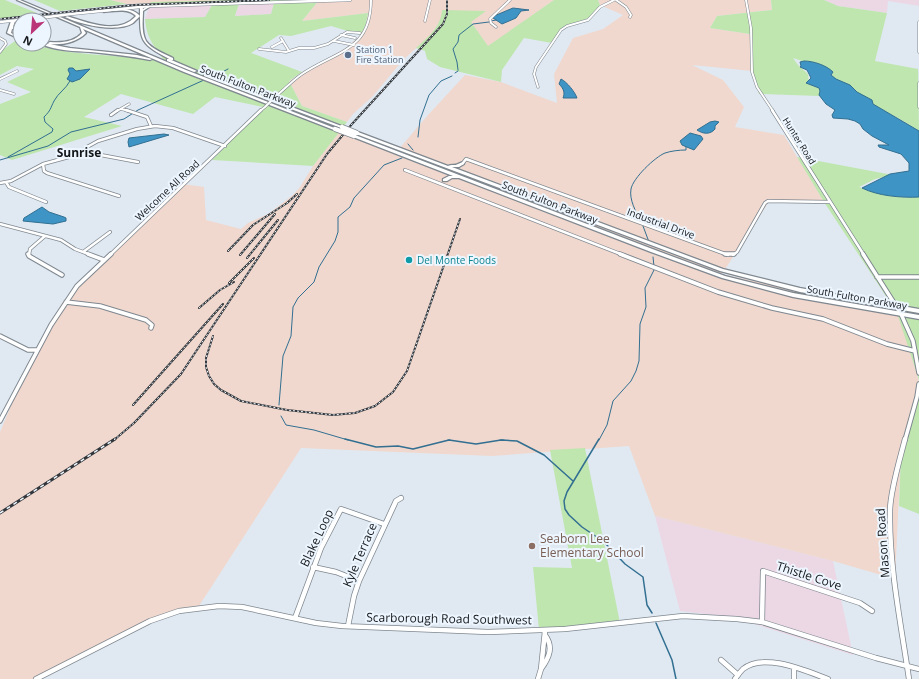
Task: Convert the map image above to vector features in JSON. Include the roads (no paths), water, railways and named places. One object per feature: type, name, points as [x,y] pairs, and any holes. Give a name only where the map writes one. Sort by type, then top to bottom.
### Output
[{"type":"highway","points":[[18,0],[185,71]]},
{"type":"highway","points":[[26,0],[192,70]]},
{"type":"highway","points":[[140,8],[150,6]]},
{"type":"highway","points":[[64,16],[88,24],[104,26],[129,23],[137,18],[140,8]]},
{"type":"highway","points":[[140,8],[142,35],[146,44],[192,70]]},
{"type":"highway","points":[[104,11],[126,11],[134,12],[138,15]]},
{"type":"highway","points":[[52,43],[60,43],[80,37],[84,32],[74,24]]},
{"type":"highway","points":[[12,26],[9,33],[12,34]]},
{"type":"highway","points":[[52,45],[66,49],[129,54],[185,71]]},
{"type":"highway","name":"South Fulton Parkway","points":[[192,70],[342,127],[443,170],[475,178],[657,247],[740,276],[800,290],[919,311]]},
{"type":"highway","name":"South Fulton Parkway","points":[[185,71],[335,129],[356,134],[439,164],[462,177],[679,261],[737,281],[786,293],[919,317]]},
{"type":"highway","points":[[439,164],[453,166],[464,161]]},
{"type":"highway","points":[[464,161],[461,168],[462,170],[475,178]]},
{"type":"highway","points":[[443,170],[448,176],[445,180]]},
{"type":"highway","points":[[445,180],[453,177],[462,177]]},
{"type":"main road","points":[[150,6],[274,1],[350,0]]},
{"type":"main road","points":[[52,16],[140,8]]},
{"type":"main road","points":[[0,22],[12,21]]},
{"type":"street","name":"Welcome All Road","points":[[0,421],[37,350],[77,286],[276,96],[302,74],[354,45],[364,33],[371,9],[371,0]]},
{"type":"street","points":[[425,21],[430,0]]},
{"type":"street","points":[[496,27],[491,23],[490,19],[510,0]]},
{"type":"street","points":[[538,87],[534,74],[536,67],[562,30],[567,26],[588,20],[600,7],[615,0],[626,7],[631,15],[630,17]]},
{"type":"street","name":"Hunter Road","points":[[746,0],[751,28],[752,72],[757,87],[877,276]]},
{"type":"street","points":[[919,22],[919,52]]},
{"type":"street","points":[[259,49],[286,52],[299,48],[314,48],[328,44],[347,32],[360,33]]},
{"type":"street","points":[[341,35],[355,38]]},
{"type":"street","points":[[0,38],[6,45],[0,52]]},
{"type":"street","points":[[272,47],[282,40],[289,51]]},
{"type":"street","points":[[334,41],[354,45]]},
{"type":"street","points":[[0,79],[17,71]]},
{"type":"street","points":[[919,83],[919,107]]},
{"type":"street","points":[[0,90],[14,94]]},
{"type":"street","points":[[111,115],[129,104]]},
{"type":"street","points":[[121,109],[150,119],[152,126]]},
{"type":"street","points":[[80,154],[87,147],[98,141],[152,126],[168,127],[225,146]]},
{"type":"street","points":[[0,183],[6,182],[43,164],[80,154],[90,154],[138,162]]},
{"type":"street","name":"Industrial Drive","points":[[464,161],[728,255],[733,255],[737,252],[765,203],[768,201],[830,202]]},
{"type":"street","points":[[43,164],[44,170],[47,173],[119,196]]},
{"type":"street","points":[[405,170],[718,292],[772,308],[823,319],[887,344],[915,351]]},
{"type":"street","points":[[440,184],[445,180]]},
{"type":"street","points":[[6,182],[9,187],[46,202]]},
{"type":"street","points":[[0,224],[61,240],[83,252],[104,260]]},
{"type":"street","points":[[0,229],[4,225]]},
{"type":"street","points":[[83,252],[110,232]]},
{"type":"street","points":[[45,236],[30,249],[28,253],[29,256],[62,274]]},
{"type":"street","points":[[877,276],[908,328],[915,351],[919,373]]},
{"type":"street","points":[[877,276],[919,277]]},
{"type":"street","points":[[66,302],[102,307],[146,320],[152,325],[152,328]]},
{"type":"street","points":[[0,336],[28,350],[37,350]]},
{"type":"street","name":"Mason Road","points":[[909,679],[893,562],[890,510],[897,467],[917,397],[919,384]]},
{"type":"street","name":"Kyle Terrace","points":[[348,626],[354,596],[359,581],[384,524],[396,501],[401,498]]},
{"type":"street","name":"Blake Loop","points":[[295,618],[321,548],[341,509],[384,524]]},
{"type":"street","points":[[314,567],[336,572],[359,581]]},
{"type":"street","name":"Thistle Cove","points":[[762,622],[763,571],[860,603],[872,611]]},
{"type":"street","name":"Scarborough Road Southwest","points":[[36,679],[135,628],[179,611],[219,606],[242,607],[295,618],[348,626],[488,632],[545,633],[683,616],[762,622],[876,658],[919,669]]},
{"type":"street","points":[[538,679],[541,669],[547,662],[551,646],[550,640],[545,633]]},
{"type":"street","points":[[721,660],[737,677],[747,666],[762,662],[774,662],[828,679]]},
{"type":"street","points":[[794,668],[794,679]]},
{"type":"water","points":[[513,8],[529,10],[521,11],[516,18],[502,24],[493,18],[494,16]]},
{"type":"water","points":[[804,61],[827,67],[833,72],[831,75],[836,79],[850,85],[857,92],[872,100],[873,104],[919,131],[919,197],[890,196],[868,191],[862,188],[890,174],[909,171],[909,163],[901,154],[879,147],[878,145],[889,145],[872,136],[855,121],[833,118],[832,115],[835,110],[826,104],[819,95],[819,88],[806,83],[811,78],[807,70],[800,67],[800,62]]},
{"type":"water","points":[[69,68],[73,68],[76,71],[90,69],[80,79],[72,82],[67,79],[70,74],[68,70]]},
{"type":"water","points":[[561,79],[566,82],[577,98],[563,98],[564,91],[559,84]]},
{"type":"water","points":[[710,122],[719,122],[715,126],[715,129],[709,133],[704,133],[697,130]]},
{"type":"water","points":[[690,133],[701,136],[703,139],[694,150],[682,145],[680,141]]},
{"type":"water","points":[[164,134],[169,135],[129,147],[129,138]]},
{"type":"water","points":[[42,207],[49,212],[66,218],[66,221],[53,224],[23,221],[24,218]]},
{"type":"waterway","points":[[491,21],[496,20]]},
{"type":"waterway","points":[[458,70],[453,49],[458,42],[459,35],[473,24],[489,22]]},
{"type":"waterway","points":[[213,77],[228,69]]},
{"type":"waterway","points":[[418,137],[420,120],[429,95],[441,81],[452,76]]},
{"type":"waterway","points":[[0,160],[48,146],[71,132],[124,119],[138,110],[204,80]]},
{"type":"waterway","points":[[8,157],[52,132],[53,129],[45,122],[44,117],[56,98],[70,81]]},
{"type":"waterway","points":[[408,144],[413,150]]},
{"type":"waterway","points":[[640,221],[631,197],[631,189],[636,179],[645,168],[661,155],[678,150],[686,150],[686,147]]},
{"type":"waterway","points":[[279,405],[283,356],[291,336],[293,307],[298,298],[314,282],[319,267],[335,241],[338,232],[338,217],[350,207],[354,198],[384,165],[402,158]]},
{"type":"waterway","points":[[643,226],[649,242]]},
{"type":"waterway","points":[[653,257],[654,266]]},
{"type":"waterway","points":[[599,440],[607,425],[613,401],[631,381],[636,371],[639,361],[640,324],[646,307],[645,288],[654,270]]},
{"type":"waterway","points":[[281,416],[286,425],[314,430],[348,440]]},
{"type":"waterway","points":[[345,439],[376,447],[398,446],[413,449],[449,440]]},
{"type":"waterway","points":[[599,439],[567,492],[564,501],[565,509],[569,515],[582,527],[604,542],[625,564],[643,577],[647,605],[652,613]]},
{"type":"waterway","points":[[449,440],[476,444],[501,440]]},
{"type":"waterway","points":[[501,440],[517,441],[544,455],[573,481]]},
{"type":"waterway","points":[[656,623],[672,660],[676,679]]},
{"type":"railway","points":[[0,19],[133,5],[269,0]]},
{"type":"railway","points":[[114,440],[134,423],[181,374],[327,154],[352,124],[443,24],[447,14],[447,0]]},
{"type":"railway","points":[[228,251],[253,225],[287,203],[297,194]]},
{"type":"railway","points":[[240,255],[275,214]]},
{"type":"railway","points":[[213,336],[206,358],[206,367],[209,376],[214,384],[221,390],[241,401],[287,410],[333,415],[355,413],[375,406],[393,392],[407,371],[460,219]]},
{"type":"railway","points":[[247,258],[278,220]]},
{"type":"railway","points":[[229,283],[254,258]]},
{"type":"railway","points":[[199,308],[220,290],[234,282]]},
{"type":"railway","points":[[133,405],[223,304]]},
{"type":"railway","points":[[0,513],[115,439]]},
{"type":"place","name":"Station 1 Fire Station","points":[[348,55]]},
{"type":"place","name":"Del Monte Foods","points":[[409,260]]},
{"type":"place","name":"Seaborn Lee Elementary School","points":[[532,546]]},
{"type":"district","name":"Sunrise","points":[[79,153]]}]
